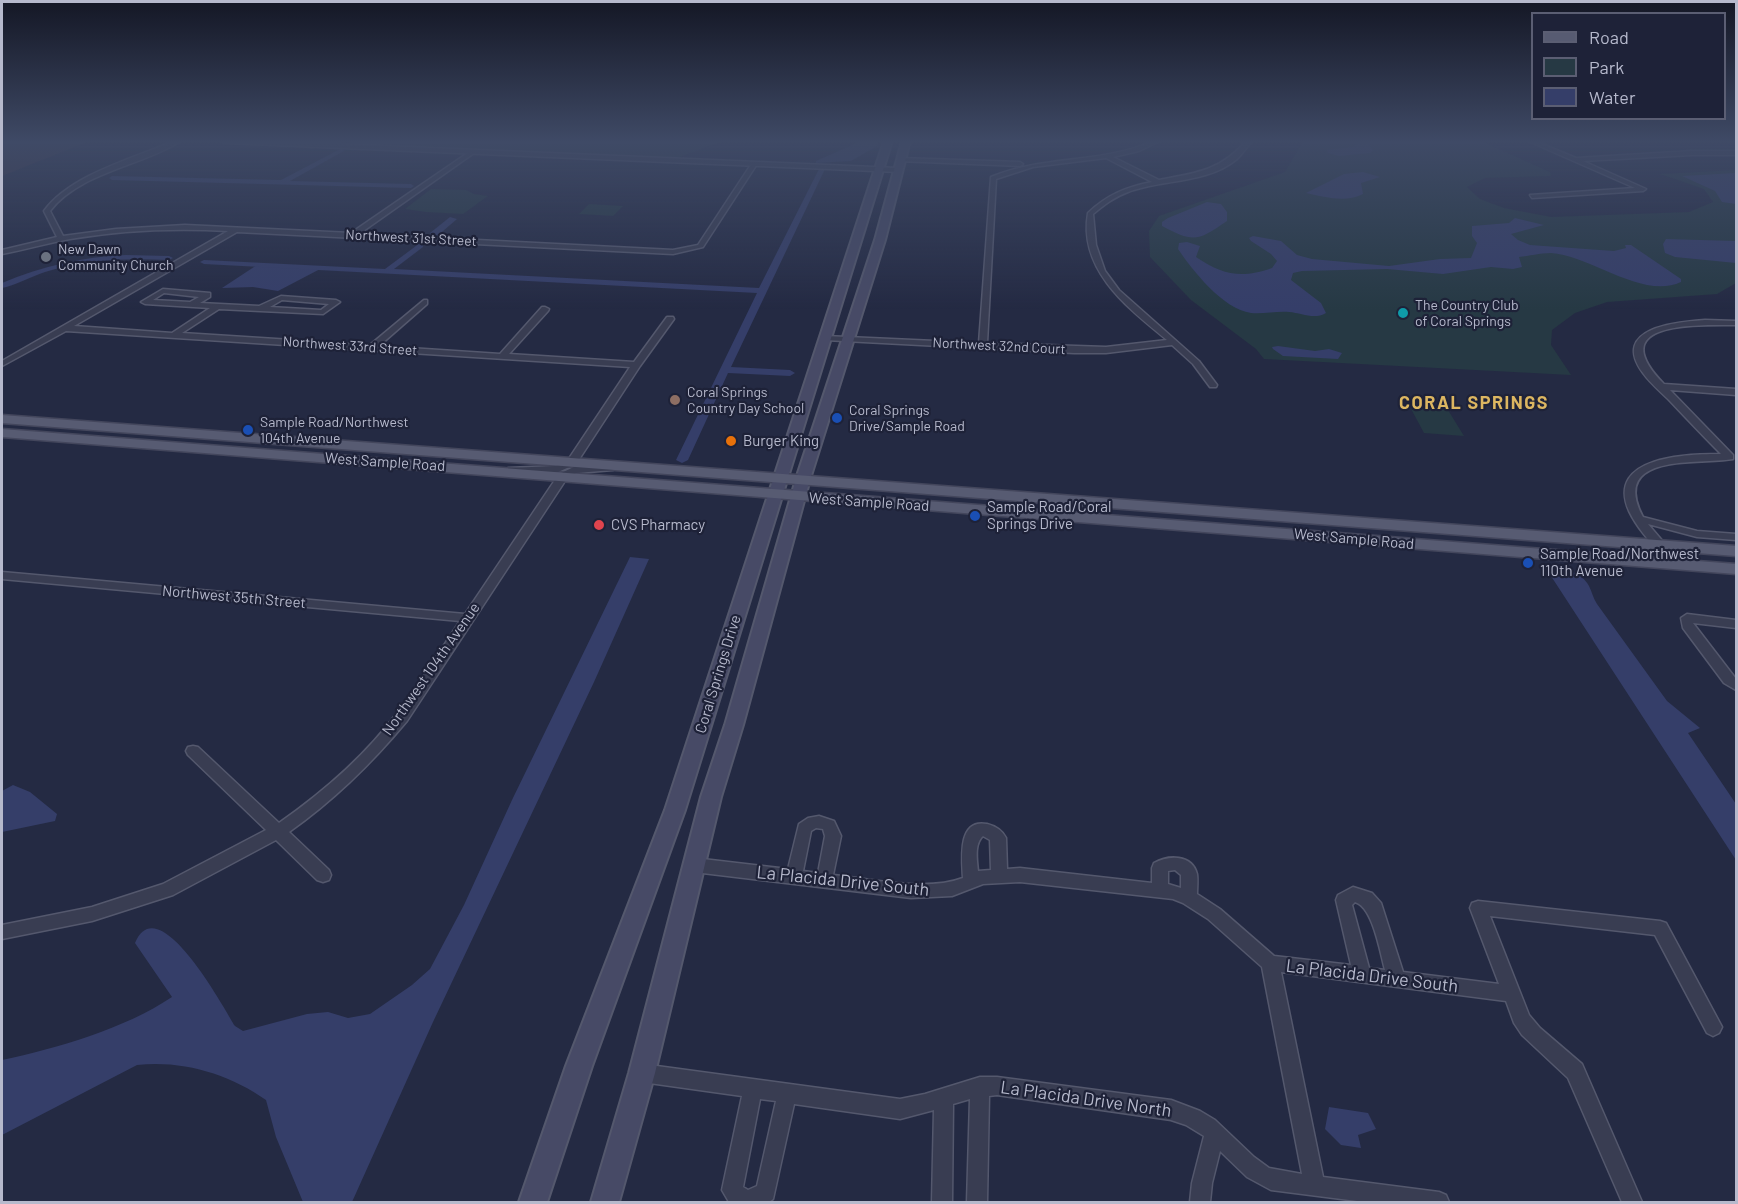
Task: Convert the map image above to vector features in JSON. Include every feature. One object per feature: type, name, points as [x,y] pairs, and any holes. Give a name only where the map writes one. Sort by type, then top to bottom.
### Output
[{"type":"main road","name":"Coral Springs Drive","points":[[533,1203],[579,1066],[675,810],[870,197]]},
{"type":"main road","name":"Coral Springs Drive","points":[[605,1203],[642,1073],[711,797],[734,725],[800,488],[880,240],[891,197]]},
{"type":"main road","name":"West Sample Road","points":[[2,419],[634,466],[778,486]]},
{"type":"main road","name":"West Sample Road","points":[[2,433],[563,476],[778,486],[1737,569]]},
{"type":"main road","points":[[142,444],[204,443],[227,436]]},
{"type":"main road","points":[[209,449],[233,443],[286,440]]},
{"type":"main road","name":"West Sample Road","points":[[800,488],[1737,551]]},
{"type":"street","points":[[57,197],[47,211],[61,238]]},
{"type":"street","points":[[353,235],[407,197]]},
{"type":"street","name":"Northwest 31st Street","points":[[2,252],[61,238],[149,227],[673,252],[701,246],[733,197]]},
{"type":"street","points":[[983,345],[992,197]]},
{"type":"street","points":[[1107,197],[1090,214],[1089,224],[1094,255],[1100,270],[1111,287],[1124,300],[1203,368],[1213,385]]},
{"type":"street","points":[[2,364],[236,230]]},
{"type":"street","points":[[192,304],[207,295],[164,291],[145,302],[323,312],[336,302],[281,298],[261,308]]},
{"type":"street","points":[[372,348],[424,302]]},
{"type":"street","points":[[174,335],[218,306]]},
{"type":"street","points":[[190,336],[228,306]]},
{"type":"street","points":[[503,356],[545,309]]},
{"type":"street","points":[[485,470],[558,469],[572,462],[636,365],[670,319]]},
{"type":"street","points":[[1733,458],[1662,387],[1638,360],[1636,350],[1641,339],[1654,330],[1697,323],[1737,323]]},
{"type":"street","name":"Northwest 33rd Street","points":[[64,328],[636,365]]},
{"type":"street","name":"Northwest 32nd Court","points":[[825,338],[1106,350],[1174,342]]},
{"type":"street","points":[[1662,387],[1737,392]]},
{"type":"street","points":[[1676,564],[1640,519],[1631,500],[1630,485],[1638,473],[1654,464],[1674,459],[1733,458]]},
{"type":"street","points":[[563,476],[582,469],[634,466]]},
{"type":"street","name":"Northwest 104th Avenue","points":[[2,932],[92,914],[166,890],[279,831],[313,807],[376,748],[402,717],[563,476]]},
{"type":"street","points":[[1640,519],[1697,534],[1737,537]]},
{"type":"street","name":"Northwest 35th Street","points":[[2,575],[467,618]]},
{"type":"street","points":[[1737,624],[1687,618],[1688,625],[1729,680],[1737,685]]},
{"type":"street","points":[[193,751],[323,875]]},
{"type":"street","points":[[794,877],[804,828],[809,823],[823,822],[829,825],[833,836],[824,880]]},
{"type":"street","points":[[971,881],[971,839],[972,835],[981,830],[991,832],[998,838],[999,874]]},
{"type":"street","points":[[1160,890],[1161,868],[1169,863],[1175,864],[1190,874],[1189,898]]},
{"type":"street","name":"La Placida Drive South","points":[[694,866],[911,891],[952,889],[971,881],[999,874],[1160,890],[1189,898],[1214,914],[1270,963],[1512,994]]},
{"type":"street","points":[[1362,975],[1344,905],[1347,896],[1353,894],[1366,898],[1375,908],[1396,980]]},
{"type":"street","points":[[1632,1203],[1575,1071],[1562,1056],[1528,1029],[1519,1016],[1478,908],[1660,928],[1713,1027]]},
{"type":"street","points":[[1270,963],[1315,1186]]},
{"type":"street","name":"La Placida Drive North","points":[[642,1073],[900,1109],[921,1107],[980,1086],[997,1086],[1171,1110],[1195,1118],[1215,1132],[1256,1173],[1270,1180],[1439,1203]]},
{"type":"street","points":[[977,1203],[980,1086]]},
{"type":"street","points":[[753,1088],[732,1190],[736,1197],[744,1201],[752,1201],[766,1192],[787,1093]]},
{"type":"street","points":[[942,1203],[944,1097]]},
{"type":"street","points":[[1200,1203],[1202,1183],[1215,1132]]},
{"type":"green space","points":[[420,197],[486,197],[463,214],[405,209]]},
{"type":"green space","name":"The Country Club of Coral Springs","points":[[1213,197],[1478,197],[1504,208],[1551,217],[1689,212],[1713,202],[1710,197],[1736,197],[1736,283],[1717,294],[1607,302],[1575,313],[1552,330],[1551,345],[1571,375],[1264,359],[1256,349],[1191,300],[1150,257],[1149,231],[1159,216]]},
{"type":"green space","points":[[589,204],[623,206],[613,216],[579,214]]},
{"type":"green space","points":[[1410,407],[1448,410],[1464,436],[1424,433]]},
{"type":"water","points":[[1719,197],[1736,197],[1736,204],[1722,202]]},
{"type":"water","points":[[1207,202],[1221,204],[1227,212],[1227,221],[1209,233],[1189,237],[1162,226],[1162,222],[1168,218]]},
{"type":"water","points":[[1515,218],[1544,225],[1511,234],[1530,245],[1614,251],[1626,248],[1625,245],[1631,245],[1681,279],[1681,282],[1666,286],[1650,285],[1566,256],[1547,253],[1519,257],[1522,267],[1513,269],[1491,267],[1443,274],[1387,269],[1302,271],[1293,273],[1291,280],[1321,303],[1326,313],[1312,316],[1289,312],[1251,313],[1240,310],[1220,297],[1200,278],[1178,249],[1179,243],[1187,242],[1200,246],[1196,257],[1215,268],[1241,274],[1272,268],[1277,261],[1271,254],[1251,241],[1249,238],[1253,236],[1281,241],[1297,255],[1312,259],[1389,266],[1440,259],[1471,258],[1477,243],[1472,236],[1472,226],[1509,223]]},
{"type":"water","points":[[1666,239],[1736,241],[1736,263],[1675,257],[1665,253],[1663,244]]},
{"type":"water","points":[[257,265],[322,268],[278,291],[253,287],[222,288]]},
{"type":"water","points":[[1272,347],[1315,351],[1329,349],[1342,353],[1338,359],[1283,356]]},
{"type":"water","points":[[630,557],[649,559],[594,682],[433,1022],[352,1202],[303,1202],[276,1137],[266,1100],[221,1076],[188,1067],[137,1065],[2,1135],[2,1060],[45,1050],[112,1028],[172,997],[135,943],[145,930],[159,930],[174,939],[204,976],[235,1026],[243,1031],[307,1014],[328,1012],[348,1018],[370,1014],[412,985],[430,969],[464,905],[512,800]]},
{"type":"water","points":[[1549,568],[1572,572],[1586,581],[1594,600],[1667,701],[1700,728],[1688,733],[1736,804],[1736,860],[1549,573]]},
{"type":"water","points":[[13,785],[30,792],[57,814],[55,821],[2,832],[2,791]]},
{"type":"water","points":[[1329,1107],[1368,1113],[1376,1129],[1358,1135],[1361,1148],[1341,1145],[1325,1129]]},
{"type":"waterway","points":[[762,291],[808,197]]},
{"type":"waterway","points":[[433,235],[453,219]]},
{"type":"waterway","points":[[387,271],[420,245]]},
{"type":"waterway","points":[[2,286],[43,270],[84,261],[126,257],[169,258]]},
{"type":"waterway","points":[[204,262],[762,291]]},
{"type":"waterway","points":[[682,460],[762,291]]},
{"type":"waterway","points":[[725,370],[790,373]]},
{"type":"place","name":"New Dawn Community Church","points":[[46,257]]},
{"type":"place","name":"The Country Club of Coral Springs","points":[[1403,313]]},
{"type":"place","name":"Coral Springs Country Day School","points":[[675,400]]},
{"type":"place","name":"Coral Springs Drive/Sample Road","points":[[837,418]]},
{"type":"place","name":"Sample Road/Northwest 104th Avenue","points":[[248,430]]},
{"type":"place","name":"Burger King","points":[[731,441]]},
{"type":"place","name":"Sample Road/Coral Springs Drive","points":[[975,516]]},
{"type":"place","name":"CVS Pharmacy","points":[[599,525]]},
{"type":"place","name":"Sample Road/Northwest 110th Avenue","points":[[1528,563]]},
{"type":"district","name":"CORAL SPRINGS","points":[[1474,403]]}]
